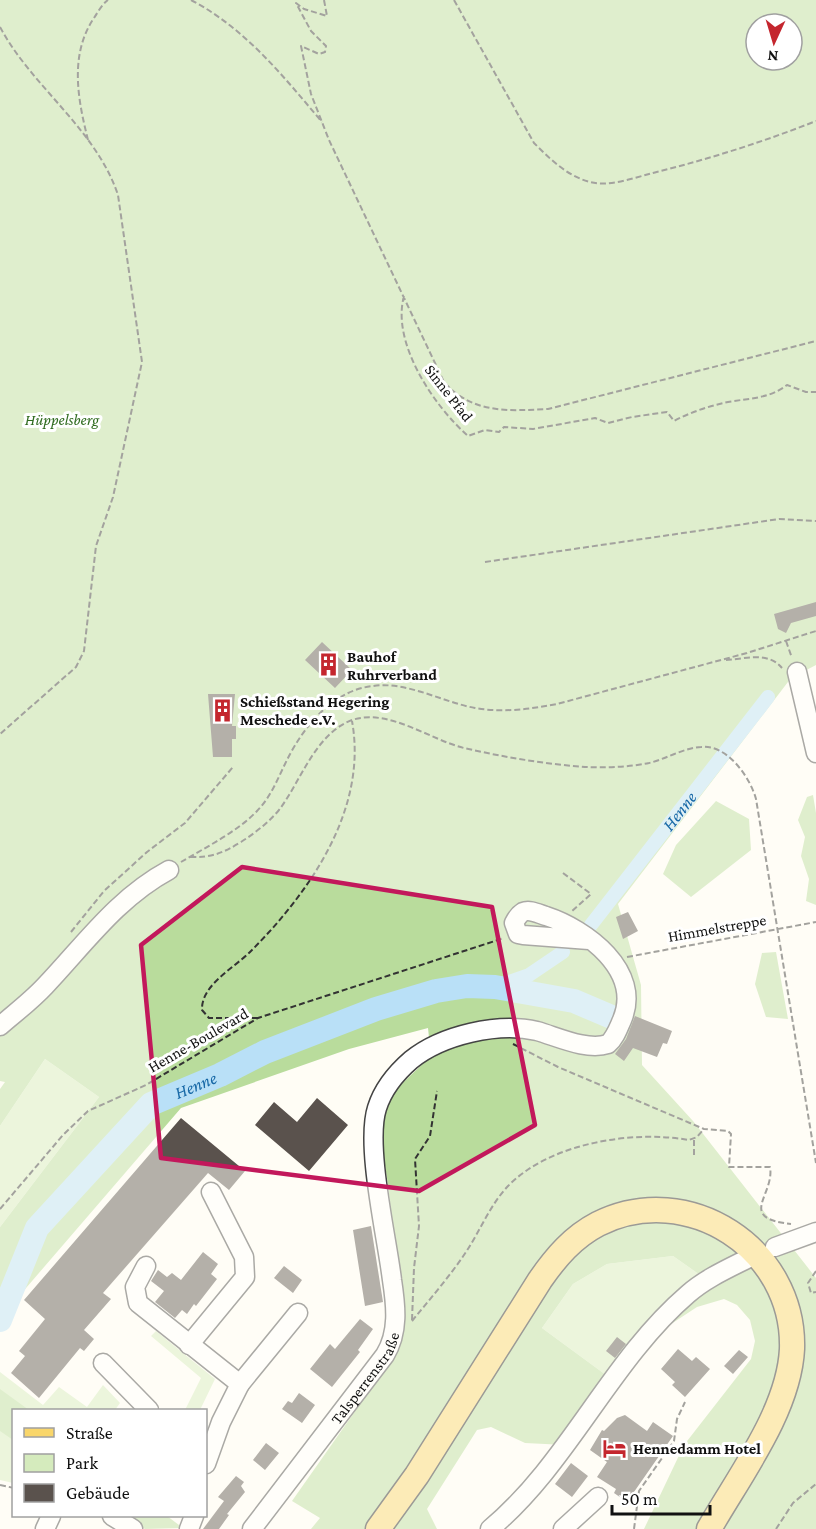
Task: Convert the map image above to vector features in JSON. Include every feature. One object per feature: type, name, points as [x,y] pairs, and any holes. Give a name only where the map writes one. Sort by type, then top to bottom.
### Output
[{"type":"main road","points":[[378,1529],[417,1475],[540,1280],[562,1251],[584,1233],[609,1220],[630,1213],[658,1210],[706,1219],[742,1239],[756,1251],[777,1281],[790,1322],[791,1360],[784,1392],[761,1439],[709,1529]]},
{"type":"street","points":[[791,674],[816,753]]},
{"type":"street","points":[[0,1026],[44,987],[83,941],[121,904],[152,879],[169,870]]},
{"type":"street","points":[[527,911],[567,924],[589,940],[518,934],[515,920],[527,911]]},
{"type":"street","name":"Talsperrenstraße","points":[[252,1529],[385,1355],[393,1340],[394,1294],[381,1201],[375,1123],[377,1109],[387,1087],[405,1066],[432,1046],[470,1034],[494,1030],[529,1030],[599,1046],[608,1044],[615,1036],[627,1009],[627,992],[620,972],[589,940]]},
{"type":"street","points":[[189,1345],[245,1277],[244,1257],[212,1191]]},
{"type":"street","points":[[775,1247],[816,1232]]},
{"type":"street","points":[[490,1529],[509,1513],[546,1470],[659,1322],[695,1288],[747,1259]]},
{"type":"street","points":[[146,1266],[135,1287],[138,1302],[213,1365],[240,1384]]},
{"type":"street","points":[[207,1461],[221,1422],[240,1384],[298,1313]]},
{"type":"street","points":[[103,1363],[148,1409]]},
{"type":"street","points":[[563,1529],[598,1497]]},
{"type":"street","points":[[115,1517],[133,1529]]},
{"type":"path","points":[[89,143],[80,108],[78,54],[89,26],[108,0]]},
{"type":"path","points":[[191,0],[228,22],[260,51],[324,124]]},
{"type":"path","name":"Sinne Pfad","points":[[324,0],[327,16],[304,9],[296,3],[311,31],[326,46],[325,52],[319,54],[301,46],[311,94],[346,178],[404,296],[400,312],[414,369],[447,417],[468,436],[485,430],[499,432],[504,427],[533,429],[595,418],[608,423],[667,412],[674,421],[691,412],[726,402],[774,395],[787,385],[806,392],[816,392]]},
{"type":"path","points":[[454,0],[534,143],[553,162],[574,177],[592,183],[619,182],[749,146],[816,121]]},
{"type":"path","points":[[0,27],[23,62],[102,158],[118,195],[141,342],[141,376],[113,497],[96,546],[84,651],[76,667],[0,734]]},
{"type":"path","points":[[404,296],[444,382],[465,401],[501,410],[548,409],[576,404],[816,341]]},
{"type":"path","points":[[485,562],[779,519],[816,521]]},
{"type":"path","points":[[169,870],[256,812],[267,799],[291,751],[313,721],[329,705],[351,692],[369,686],[395,685],[475,708],[525,710],[557,704],[720,660],[816,631]]},
{"type":"path","points":[[720,660],[768,658],[791,674]]},
{"type":"path","points":[[190,857],[210,858],[219,855],[265,826],[285,801],[318,748],[335,730],[352,721],[382,717],[437,740],[466,748],[586,767],[647,763],[698,747],[709,747],[718,751],[748,777],[753,789],[816,1163]]},
{"type":"path","points":[[258,1018],[209,1018],[202,1011],[204,999],[210,988],[249,953],[284,912],[311,877],[339,830],[347,809],[355,758],[352,721]]},
{"type":"path","points":[[68,936],[104,891],[147,852],[185,823],[233,767]]},
{"type":"path","points":[[563,873],[591,894],[569,914],[573,916],[567,924]]},
{"type":"path","name":"Himmelstreppe","points":[[622,958],[816,922]]},
{"type":"path","name":"Henne-Boulevard","points":[[0,1209],[63,1135],[88,1111],[146,1085],[258,1018],[518,934]]},
{"type":"path","points":[[494,1030],[500,1038],[558,1067],[617,1090],[704,1129],[729,1132],[728,1166],[730,1169],[770,1167],[762,1198],[764,1215],[770,1221],[794,1224]]},
{"type":"path","points":[[412,1320],[414,1268],[419,1226],[415,1159],[430,1136],[437,1091]]},
{"type":"path","points":[[694,1155],[694,1139],[704,1129]]},
{"type":"path","points":[[393,1340],[466,1253],[500,1196],[525,1172],[562,1154],[615,1138],[650,1135],[694,1139]]},
{"type":"path","points":[[811,1293],[808,1283],[816,1271]]},
{"type":"path","points":[[803,1296],[816,1292]]},
{"type":"path","points":[[634,1529],[635,1505],[639,1491],[674,1441],[677,1419],[685,1402]]},
{"type":"path","points":[[776,1529],[793,1503],[816,1484]]},
{"type":"highlighted area","points":[[242,867],[492,907],[535,1125],[419,1191],[161,1158],[141,945]]},
{"type":"green space","name":"Hüppelsberg","points":[[0,0],[816,0],[816,665],[791,678],[618,904],[641,985],[642,1065],[693,1121],[816,1278],[816,1529],[644,1529],[684,1445],[751,1359],[755,1341],[750,1320],[737,1305],[724,1299],[697,1307],[633,1349],[565,1445],[525,1443],[491,1427],[477,1430],[427,1509],[437,1529],[311,1529],[320,1518],[292,1501],[396,1353],[402,1325],[388,1184],[380,1135],[390,1095],[431,1056],[428,1028],[349,1049],[181,1108],[20,1295],[12,1315],[0,1306],[0,1227],[99,1097],[45,1059],[0,1126],[0,1089],[5,1082],[0,1081]],"holes":[[[673,1256],[700,1275],[666,1303],[606,1375],[542,1328],[573,1284],[607,1264]]]},
{"type":"green space","points":[[813,795],[816,813],[816,905],[806,901],[809,879],[801,856],[805,837],[798,820],[807,797]]},
{"type":"green space","points":[[716,801],[749,819],[751,850],[691,897],[663,874],[676,845]]},
{"type":"green space","points":[[776,952],[788,1019],[766,1017],[755,984],[762,953]]},
{"type":"green space","points":[[45,1059],[99,1097],[0,1227],[0,1126]]},
{"type":"green space","points":[[673,1256],[700,1275],[606,1375],[542,1328],[573,1284],[607,1264]]},
{"type":"green space","points":[[156,1331],[215,1379],[200,1409],[186,1409],[201,1378],[151,1336]]},
{"type":"green space","points":[[0,1372],[43,1405],[59,1387],[87,1407],[103,1385],[120,1403],[116,1409],[12,1409],[12,1483],[0,1480]]},
{"type":"green space","points":[[0,1389],[28,1409],[12,1409],[12,1439],[0,1431]]},
{"type":"green space","points":[[127,1517],[168,1517],[183,1528],[145,1529]]},
{"type":"building","points":[[816,602],[816,616],[791,623],[786,633],[778,629],[774,614]]},
{"type":"building","name":"Bauhof Ruhrverband","points":[[322,642],[352,670],[335,688],[305,660]]},
{"type":"building","name":"Schießstand Hegering Meschede e.V.","points":[[208,694],[235,694],[232,726],[236,726],[236,739],[232,739],[232,757],[213,757]]},
{"type":"building","points":[[628,912],[638,931],[623,939],[616,917]]},
{"type":"building","points":[[635,1016],[672,1031],[667,1044],[663,1043],[657,1057],[633,1048],[624,1061],[615,1054],[626,1039]]},
{"type":"building","points":[[317,1098],[348,1125],[309,1171],[255,1125],[274,1102],[297,1122]]},
{"type":"building","points":[[181,1118],[245,1171],[229,1190],[208,1173],[103,1293],[111,1299],[84,1330],[94,1339],[84,1351],[80,1348],[39,1398],[11,1373],[25,1356],[19,1351],[45,1319],[24,1300]]},
{"type":"building","points":[[371,1226],[383,1302],[365,1306],[353,1230]]},
{"type":"building","points":[[203,1252],[218,1264],[211,1274],[217,1279],[196,1306],[194,1304],[187,1314],[182,1310],[175,1318],[155,1302],[164,1291],[151,1281],[158,1270],[167,1277],[172,1273],[181,1280]]},
{"type":"building","points":[[284,1266],[302,1280],[293,1293],[274,1278]]},
{"type":"building","points":[[360,1319],[373,1329],[358,1350],[360,1352],[332,1387],[310,1369],[330,1344],[335,1349]]},
{"type":"building","points":[[617,1337],[626,1344],[615,1358],[606,1351]]},
{"type":"building","points":[[678,1349],[692,1361],[696,1357],[710,1369],[685,1397],[672,1385],[675,1382],[661,1369]]},
{"type":"building","points":[[739,1350],[748,1357],[733,1374],[724,1366]]},
{"type":"building","points":[[299,1393],[315,1405],[302,1423],[282,1409],[288,1401],[292,1403]]},
{"type":"building","points":[[625,1415],[647,1431],[653,1422],[673,1436],[627,1502],[614,1493],[616,1489],[597,1477],[607,1462],[590,1450],[602,1430],[604,1431],[617,1418]]},
{"type":"building","points":[[266,1443],[279,1453],[265,1470],[253,1460]]},
{"type":"building","points":[[571,1463],[588,1476],[572,1497],[555,1484]]},
{"type":"building","points":[[236,1476],[244,1482],[241,1486],[245,1492],[227,1514],[229,1515],[219,1529],[203,1529],[224,1501],[218,1497]]},
{"type":"waterway","name":"Henne","points":[[591,925],[768,697]]},
{"type":"waterway","name":"Henne","points":[[495,987],[529,975],[563,952]]},
{"type":"waterway","name":"Henne","points":[[0,1320],[37,1228],[151,1104],[220,1075],[265,1052],[376,1009],[436,991],[467,986],[495,987],[574,1001],[614,1018]]},
{"type":"place","name":"Bauhof Ruhrverband","points":[[329,665]]},
{"type":"place","name":"Schießstand Hegering Meschede e.V.","points":[[222,710]]},
{"type":"place","name":"Hennedamm Hotel","points":[[615,1448]]}]
